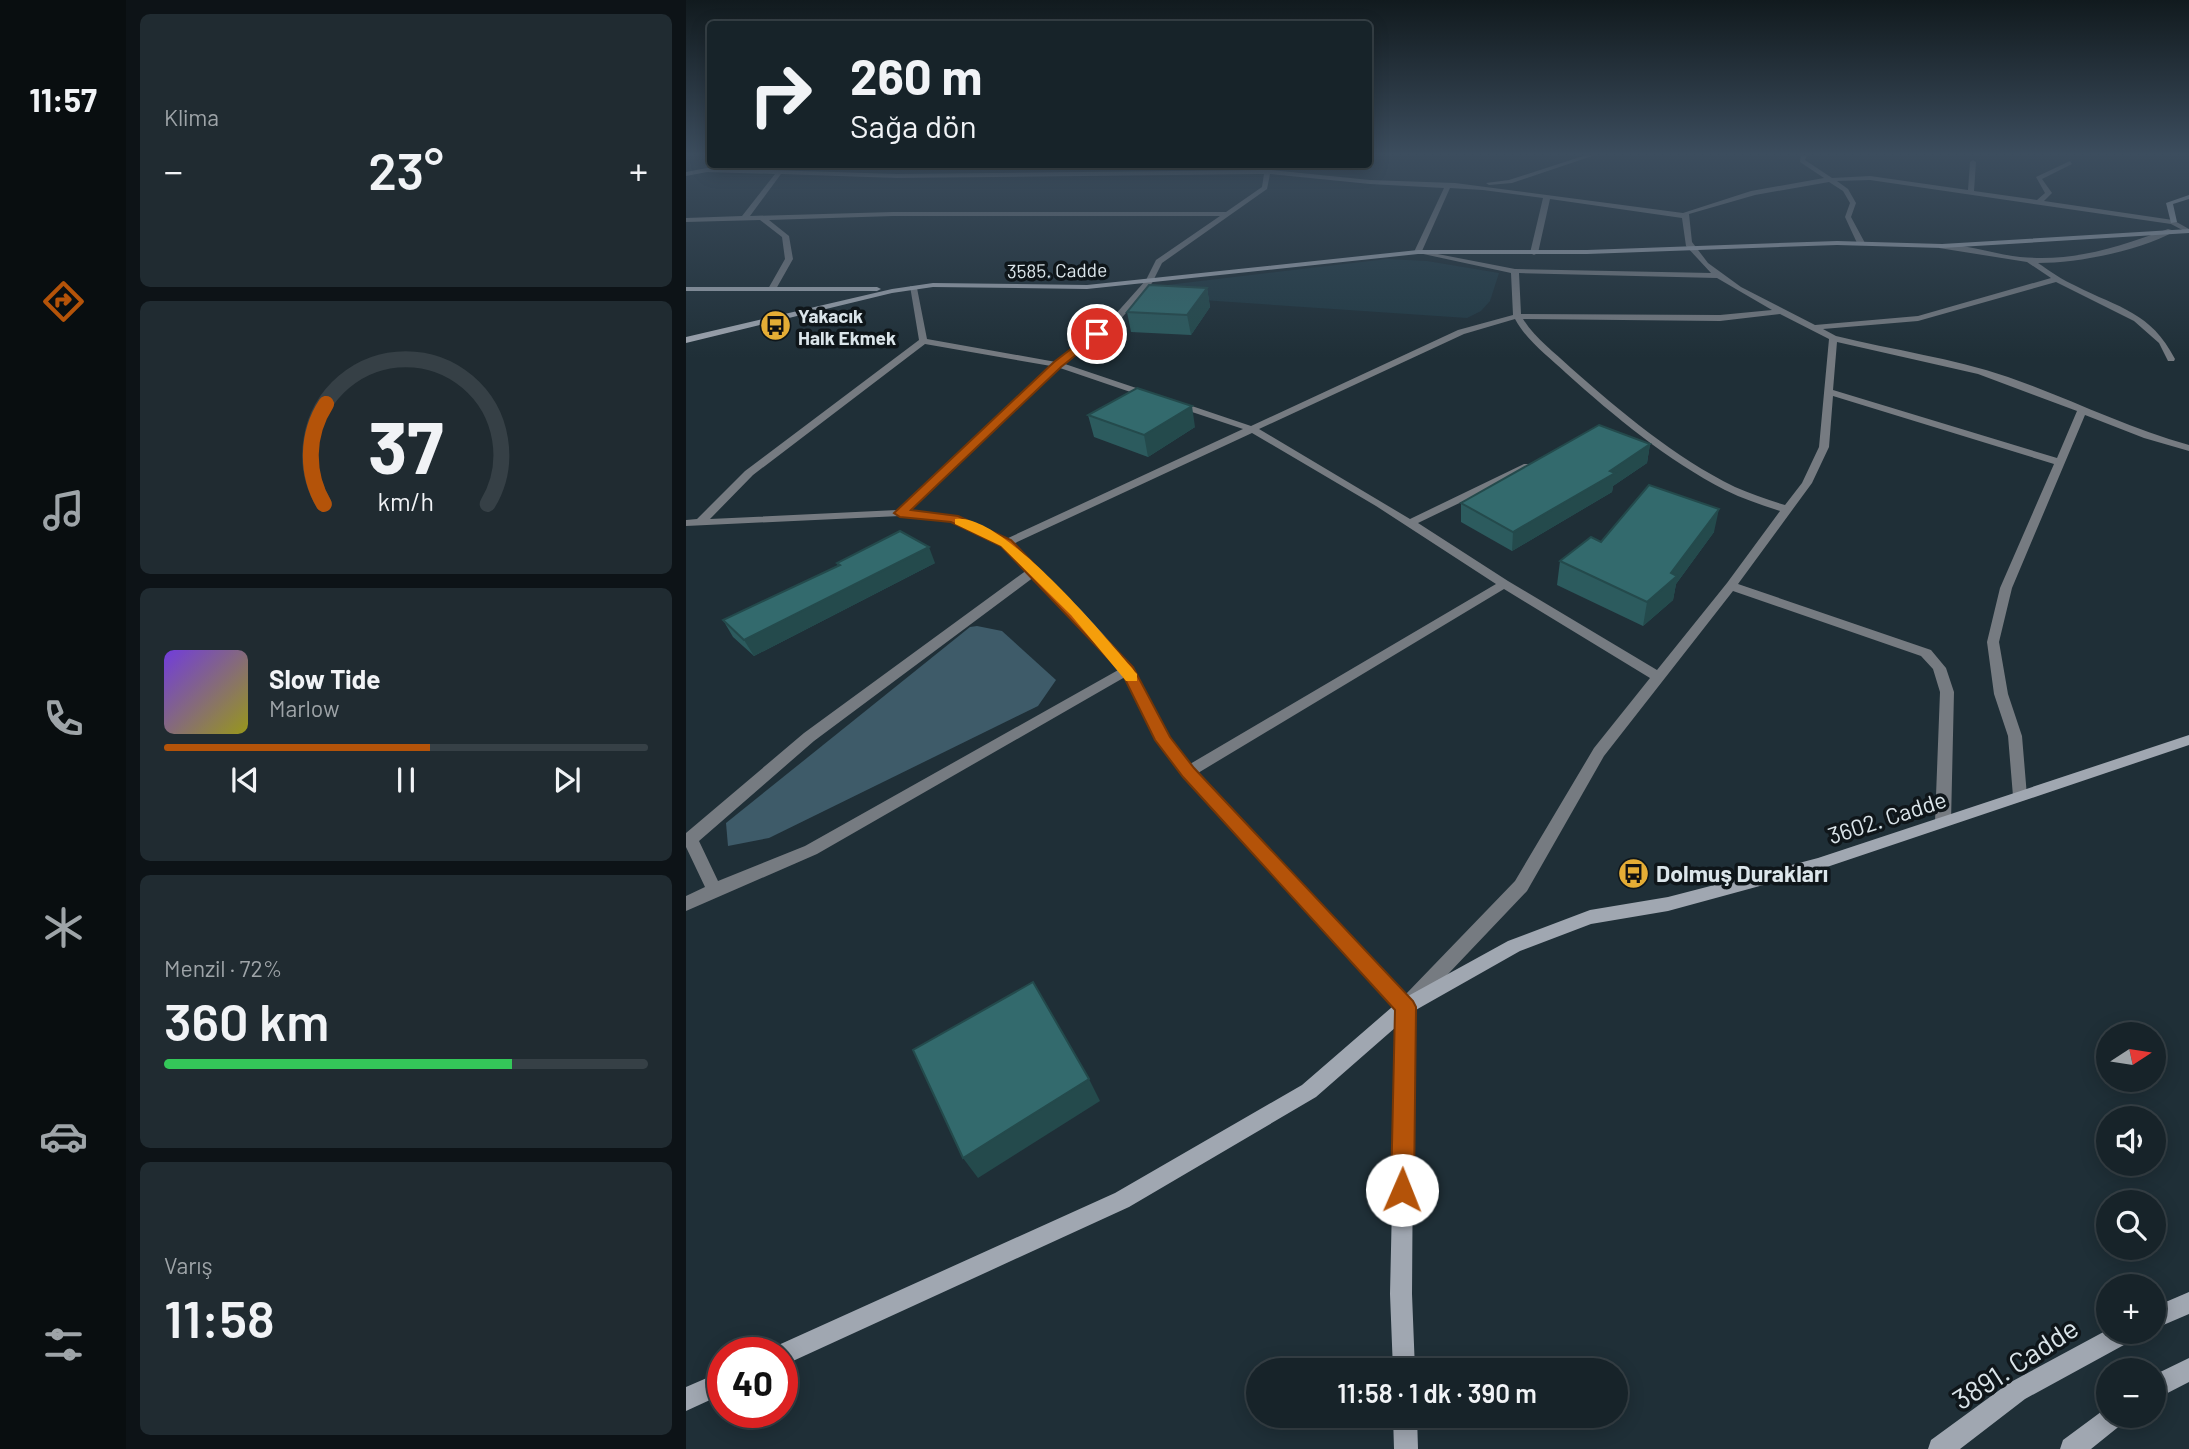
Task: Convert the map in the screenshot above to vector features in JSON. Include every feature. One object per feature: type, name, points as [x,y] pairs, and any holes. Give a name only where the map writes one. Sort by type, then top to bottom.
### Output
[{"type":"main road","name":"3585. Cadde","points":[[686,340],[913,288],[955,284],[1058,288],[1418,252],[1534,253],[1861,243],[1942,246],[2172,226],[2189,231]]},
{"type":"main road","points":[[686,289],[913,288]]},
{"type":"main road","name":"3602. Cadde","points":[[798,1348],[1122,1200],[1309,1091],[1405,1007],[1514,947],[1590,917],[1668,904],[1729,889],[1943,822],[2189,740]]},
{"type":"main road","points":[[1404,1358],[1401,1294],[1405,1007]]},
{"type":"main road","points":[[2166,1313],[2189,1303]]},
{"type":"main road","name":"3891. Cadde","points":[[1940,1449],[2017,1391],[2103,1344]]},
{"type":"main road","points":[[2166,1381],[2189,1369]]},
{"type":"main road","points":[[686,1399],[707,1389]]},
{"type":"main road","points":[[1405,1428],[1406,1449]]},
{"type":"main road","points":[[2072,1449],[2099,1428]]},
{"type":"street","points":[[768,223],[785,236],[789,259],[772,289]]},
{"type":"street","points":[[900,513],[1058,365],[1116,319],[1149,281],[1160,261],[1217,223]]},
{"type":"street","points":[[1431,223],[1418,252],[1515,271],[1724,276]]},
{"type":"street","points":[[1534,253],[1541,223]]},
{"type":"street","points":[[1685,223],[1690,248],[1724,276],[1750,295],[1784,310],[1833,338],[1978,371],[2189,448]]},
{"type":"street","points":[[1851,223],[1861,243]]},
{"type":"street","points":[[2154,223],[2172,226]]},
{"type":"street","points":[[1942,246],[1987,256],[2028,259],[2097,256],[2172,226]]},
{"type":"street","points":[[2028,259],[2078,292],[2117,306],[2150,327],[2168,349],[2171,359]]},
{"type":"street","points":[[1515,271],[1517,316],[1526,331],[1624,419],[1670,453],[1732,489],[1787,510]]},
{"type":"street","points":[[1815,327],[1918,318],[2057,279]]},
{"type":"street","points":[[913,288],[923,341]]},
{"type":"street","points":[[1006,543],[1068,517],[1461,332],[1517,316],[1720,318],[1784,310]]},
{"type":"street","points":[[686,523],[900,513],[953,519],[1006,543],[1128,670],[1163,740],[1188,772],[1405,1007],[1521,886],[1599,752],[1731,586],[1807,483],[1824,447],[1833,338]]},
{"type":"street","points":[[700,522],[749,473],[923,341],[1058,365],[1252,429],[1410,523],[1504,584],[1658,677]]},
{"type":"street","points":[[1830,392],[2059,462]]},
{"type":"street","points":[[2020,796],[2015,736],[2001,694],[1993,642],[2006,588],[2082,411]]},
{"type":"street","points":[[1612,425],[1624,419]]},
{"type":"street","points":[[1410,523],[1540,460]]},
{"type":"street","points":[[714,890],[690,839],[809,737],[1034,571]]},
{"type":"street","points":[[1188,772],[1504,584]]},
{"type":"street","points":[[1731,586],[1926,653],[1939,668],[1947,692],[1943,822]]},
{"type":"street","points":[[686,904],[811,850],[1128,670]]},
{"type":"shaded area","points":[[1387,259],[1427,261],[1499,273],[1490,301],[1481,311],[1467,318],[1172,298],[1167,285]]},
{"type":"shaded area","points":[[970,627],[1002,631],[1056,680],[1038,706],[769,838],[728,846],[726,823]]},
{"type":"building","points":[[1149,285],[1207,288],[1187,315],[1127,312]]},
{"type":"building","points":[[1137,388],[1192,406],[1144,435],[1088,415]]},
{"type":"building","points":[[1599,425],[1650,444],[1610,471],[1615,473],[1513,532],[1461,503]]},
{"type":"building","points":[[1649,485],[1719,509],[1671,573],[1677,576],[1647,602],[1560,561],[1591,537],[1601,542]]},
{"type":"building","points":[[900,531],[929,547],[744,640],[723,620],[840,565],[837,563]]},
{"type":"building","points":[[1033,982],[1089,1079],[963,1158],[913,1050]]},
{"type":"slow traffic","points":[[960,522],[1006,543],[1076,612],[1132,677]]},
{"type":"place","name":"Yakacık Halk Ekmek","points":[[775,326]]},
{"type":"place","name":"Dolmuş Durakları","points":[[1633,873]]},
{"type":"route","points":[[1097,334],[1058,365],[900,513],[953,519],[1006,543],[1076,612],[1128,670],[1163,740],[1188,772],[1405,1007],[1402,1190]]}]
